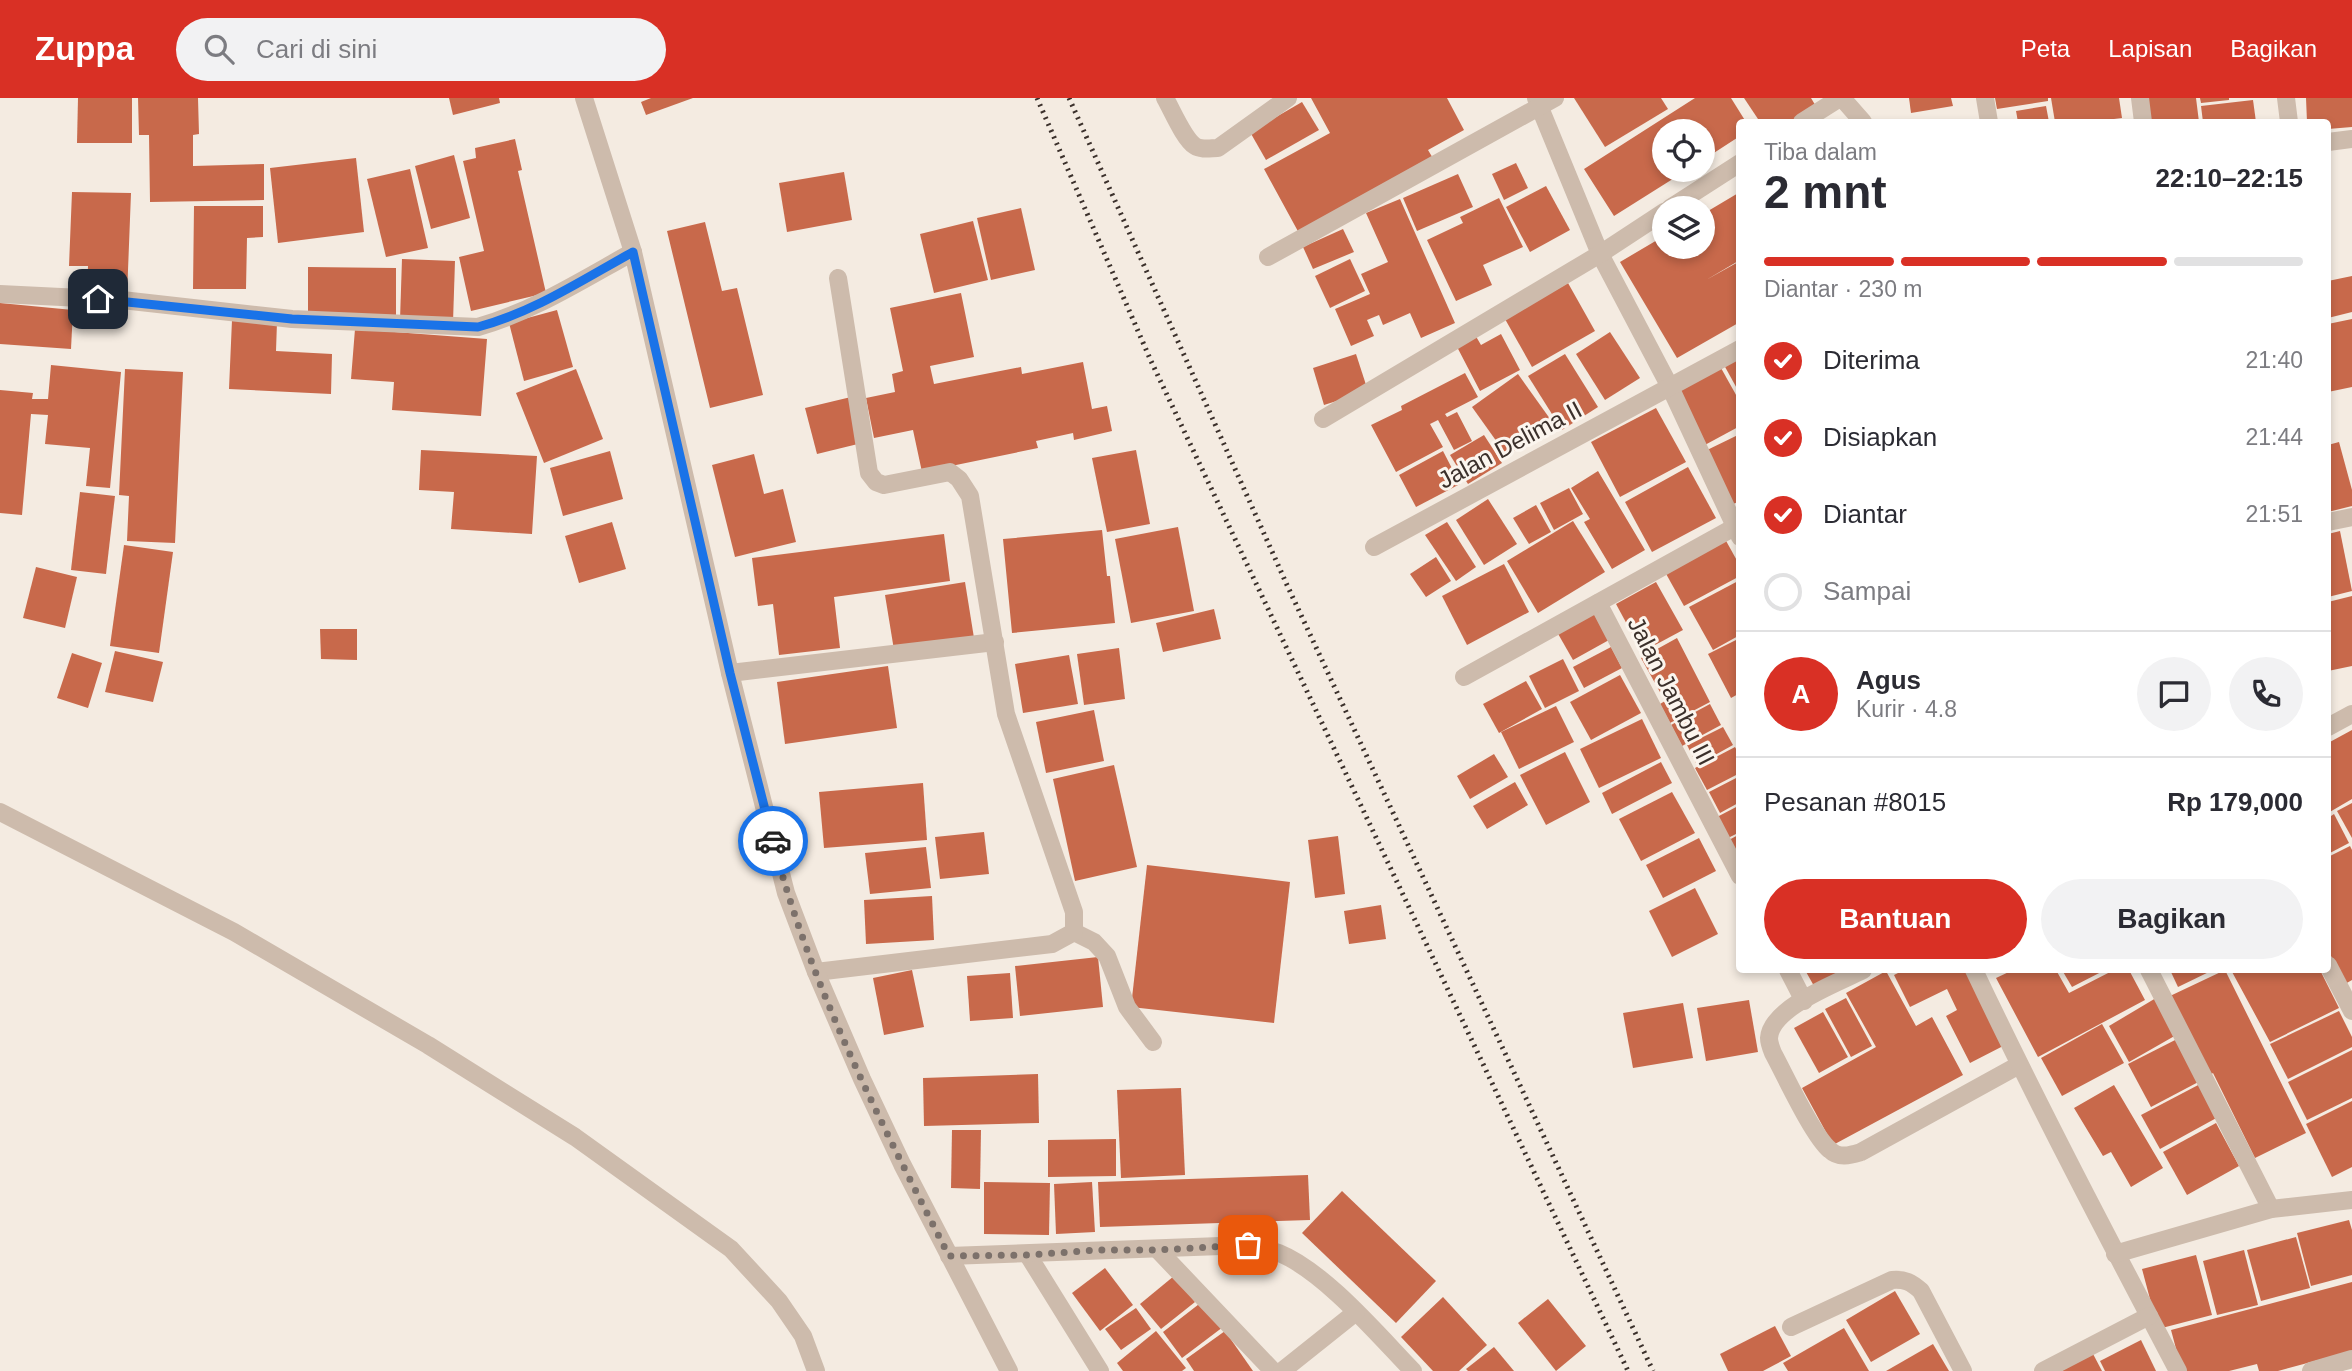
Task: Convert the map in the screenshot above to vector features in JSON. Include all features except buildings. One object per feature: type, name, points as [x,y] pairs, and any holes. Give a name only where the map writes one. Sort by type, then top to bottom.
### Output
[{"type":"street","points":[[584,98],[633,252],[730,673],[786,893],[816,972],[902,1164],[1009,1371]]},
{"type":"street","points":[[1165,98],[1188,139],[1196,147],[1205,149],[1218,148],[1288,98]]},
{"type":"street","points":[[1807,119],[1841,98],[1860,119]]},
{"type":"street","points":[[1985,98],[1988,119]]},
{"type":"street","points":[[2140,98],[2143,119]]},
{"type":"street","points":[[2286,98],[2289,119]]},
{"type":"street","points":[[1268,257],[1544,101],[1600,254],[1670,387],[1736,526]]},
{"type":"street","points":[[2331,142],[2352,139]]},
{"type":"street","points":[[1689,196],[1736,166]]},
{"type":"street","points":[[1322,419],[1600,254],[1652,220]]},
{"type":"street","points":[[0,293],[122,300],[292,319],[478,327],[506,319],[540,304],[633,252]]},
{"type":"street","points":[[838,278],[869,473],[876,482],[884,485],[950,472],[959,479],[970,496],[1006,713],[1074,912],[1074,932]]},
{"type":"street","name":"Jalan Delima II","points":[[1374,547],[1736,351]]},
{"type":"street","points":[[2331,522],[2352,517]]},
{"type":"street","points":[[1464,677],[1736,531]]},
{"type":"street","name":"Jalan Jambu III","points":[[1598,603],[1736,868]]},
{"type":"street","points":[[730,673],[995,642]]},
{"type":"street","points":[[2331,725],[2352,714]]},
{"type":"street","points":[[0,811],[245,939],[428,1045],[596,1152],[731,1249],[779,1301],[803,1336],[816,1371]]},
{"type":"street","points":[[816,972],[1052,944],[1074,932]]},
{"type":"street","points":[[1074,932],[1094,942],[1107,956],[1127,1007],[1153,1042]]},
{"type":"street","points":[[2331,971],[2352,1011]]},
{"type":"street","points":[[1790,973],[1804,1001]]},
{"type":"street","points":[[1857,973],[1783,1012],[1773,1025],[1768,1041],[1818,1135],[1830,1151],[1843,1156],[1861,1152],[2019,1065]]},
{"type":"street","points":[[1975,973],[2115,1254],[2178,1371]]},
{"type":"street","points":[[2151,973],[2272,1209]]},
{"type":"street","points":[[2115,1254],[2272,1209],[2352,1200]]},
{"type":"street","points":[[949,1256],[1248,1245],[1269,1250],[1307,1269],[1356,1312],[1413,1371]]},
{"type":"street","points":[[1158,1250],[1273,1371]]},
{"type":"street","points":[[1028,1255],[1100,1371]]},
{"type":"street","points":[[1791,1327],[1892,1280],[1903,1279],[1921,1291],[1963,1371]]},
{"type":"street","points":[[1282,1371],[1356,1312]]},
{"type":"street","points":[[2043,1371],[2149,1316]]},
{"type":"street","points":[[2311,1371],[2352,1359]]},
{"type":"railway","points":[[1037,98],[1151,361],[1628,1371]]},
{"type":"railway","points":[[1069,98],[1287,585],[1653,1371]]},
{"type":"way so far","points":[[773,841],[786,893],[816,972],[862,1079],[949,1256],[1248,1245]]},
{"type":"route","points":[[98,299],[292,319],[478,327],[506,319],[540,304],[633,252],[730,673],[773,841]]}]
